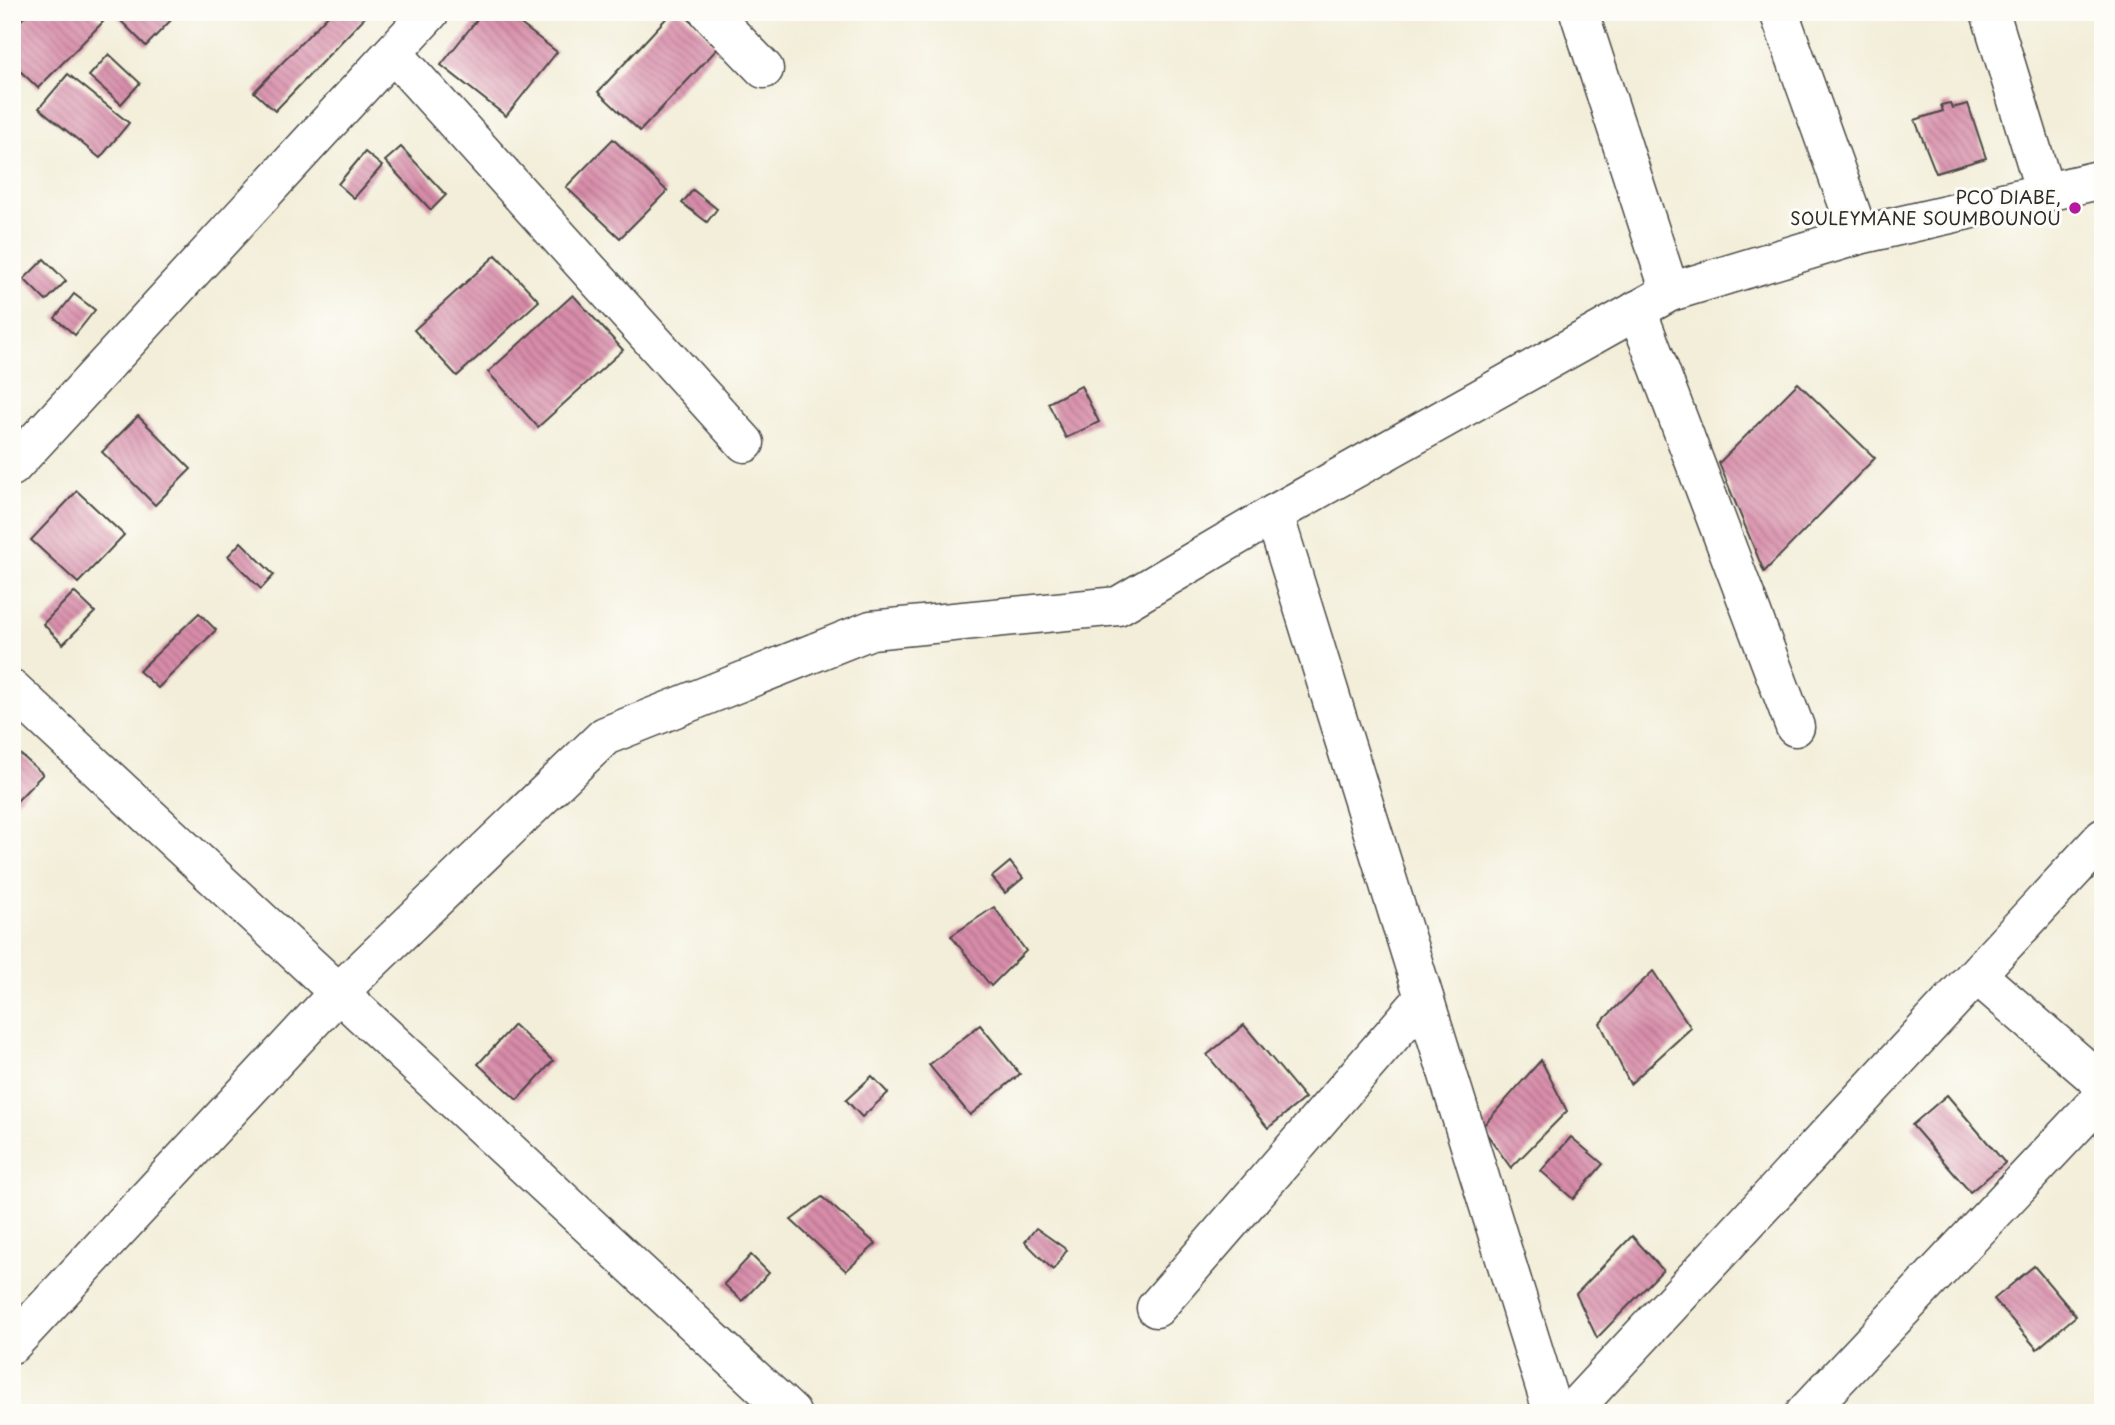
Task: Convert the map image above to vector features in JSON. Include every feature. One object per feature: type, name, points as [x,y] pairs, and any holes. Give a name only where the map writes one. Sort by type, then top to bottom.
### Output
[{"type":"street","points":[[12,467],[430,12]]},
{"type":"street","points":[[709,12],[764,69]]},
{"type":"street","points":[[1579,12],[1654,301],[1795,727]]},
{"type":"street","points":[[1779,12],[1859,235]]},
{"type":"street","points":[[1990,12],[2045,192]]},
{"type":"street","points":[[393,53],[745,443]]},
{"type":"street","points":[[12,1344],[338,993],[605,737],[871,630],[1118,606],[1274,514],[1654,301],[1859,235],[2045,192],[2098,185]]},
{"type":"street","points":[[1274,514],[1553,1413]]},
{"type":"street","points":[[12,690],[791,1413]]},
{"type":"street","points":[[1570,1413],[2103,838]]},
{"type":"street","points":[[1977,975],[2103,1084]]},
{"type":"street","points":[[1156,1308],[1424,999]]},
{"type":"street","points":[[1805,1413],[2103,1096]]},
{"type":"building","points":[[29,12],[93,12],[103,22],[38,88],[12,63],[12,29]]},
{"type":"building","points":[[112,12],[165,12],[172,19],[146,46]]},
{"type":"building","points":[[331,12],[370,12],[275,111],[254,92]]},
{"type":"building","points":[[483,12],[505,12],[557,52],[506,116],[441,65]]},
{"type":"building","points":[[672,12],[681,12],[719,47],[640,131],[598,92]]},
{"type":"building","points":[[109,54],[140,83],[121,104],[89,76]]},
{"type":"building","points":[[68,74],[129,123],[100,158],[39,108]]},
{"type":"building","points":[[1950,103],[1952,108],[1968,104],[1986,158],[1936,173],[1915,120],[1943,111],[1941,105]]},
{"type":"building","points":[[613,139],[667,191],[620,238],[566,187]]},
{"type":"building","points":[[401,147],[446,195],[431,210],[385,161]]},
{"type":"building","points":[[365,152],[382,166],[354,198],[338,184]]},
{"type":"building","points":[[693,190],[717,209],[707,222],[682,203]]},
{"type":"building","points":[[496,255],[539,301],[457,376],[414,330]]},
{"type":"building","points":[[44,259],[66,281],[46,301],[24,279]]},
{"type":"building","points":[[74,294],[95,310],[75,335],[55,318]]},
{"type":"building","points":[[573,295],[623,350],[538,427],[488,372]]},
{"type":"building","points":[[1798,383],[1875,458],[1764,572],[1719,463]]},
{"type":"building","points":[[1081,386],[1099,422],[1066,438],[1048,403]]},
{"type":"building","points":[[138,416],[191,469],[155,505],[102,452]]},
{"type":"building","points":[[77,491],[124,535],[78,583],[31,540]]},
{"type":"building","points":[[241,542],[274,575],[261,589],[228,556]]},
{"type":"building","points":[[74,592],[95,612],[63,644],[43,624]]},
{"type":"building","points":[[199,613],[216,630],[158,688],[139,671]]},
{"type":"building","points":[[12,747],[43,774],[14,804],[12,802]]},
{"type":"building","points":[[1010,862],[1023,878],[1005,893],[992,877]]},
{"type":"building","points":[[994,907],[1026,951],[991,986],[951,936]]},
{"type":"building","points":[[1653,971],[1691,1028],[1630,1084],[1600,1023]]},
{"type":"building","points":[[514,1025],[553,1061],[517,1100],[478,1064]]},
{"type":"building","points":[[980,1025],[1020,1074],[970,1115],[929,1065]]},
{"type":"building","points":[[1244,1025],[1305,1098],[1268,1128],[1207,1055]]},
{"type":"building","points":[[1541,1060],[1567,1111],[1511,1168],[1482,1127]]},
{"type":"building","points":[[872,1076],[888,1093],[862,1117],[846,1100]]},
{"type":"building","points":[[1947,1095],[2005,1163],[1970,1192],[1912,1125]]},
{"type":"building","points":[[1571,1137],[1603,1164],[1573,1199],[1541,1171]]},
{"type":"building","points":[[822,1197],[876,1244],[846,1271],[791,1220]]},
{"type":"building","points":[[1036,1228],[1067,1250],[1053,1270],[1025,1242]]},
{"type":"building","points":[[1632,1236],[1663,1270],[1597,1338],[1576,1294]]},
{"type":"building","points":[[751,1255],[769,1273],[742,1301],[724,1284]]},
{"type":"building","points":[[2034,1266],[2076,1316],[2037,1349],[1994,1299]]},
{"type":"place","name":"PCO DIABE, SOULEYMANE SOUMBOUNOU","points":[[2075,208]]}]
